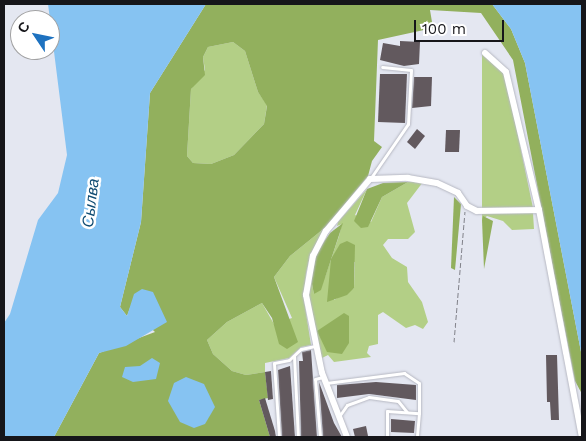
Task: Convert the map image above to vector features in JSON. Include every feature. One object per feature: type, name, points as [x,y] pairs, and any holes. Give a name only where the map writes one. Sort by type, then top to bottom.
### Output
[{"type":"street","points":[[485,52],[506,72],[539,210],[582,437]]},
{"type":"street","points":[[347,437],[325,380],[315,346],[306,295],[313,256],[326,231],[370,179],[408,178],[437,183],[458,193],[467,206],[477,211],[539,210]]},
{"type":"lane","points":[[370,179],[408,124],[410,70],[382,67]]},
{"type":"lane","points":[[280,437],[274,363],[315,346]]},
{"type":"lane","points":[[294,356],[298,437]]},
{"type":"lane","points":[[320,437],[315,378],[325,380],[404,373],[419,383],[417,437]]},
{"type":"lane","points":[[340,415],[347,405],[369,397],[398,401],[407,412]]},
{"type":"lane","points":[[387,437],[387,411],[418,413]]},
{"type":"path","points":[[454,342],[467,206]]},
{"type":"green space","points":[[206,4],[492,4],[511,29],[525,63],[582,357],[582,394],[575,381],[513,60],[481,13],[430,10],[433,28],[378,40],[374,141],[382,147],[372,161],[368,176],[327,226],[290,256],[274,277],[298,342],[287,349],[279,344],[272,318],[262,303],[227,322],[207,340],[213,354],[232,371],[246,375],[265,372],[268,398],[259,400],[270,437],[54,437],[99,353],[155,332],[130,308],[127,316],[120,307],[141,222],[150,93]],"holes":[[[233,42],[245,51],[258,92],[267,106],[264,124],[234,155],[211,164],[193,163],[187,156],[191,89],[205,75],[203,57],[208,47]]]},
{"type":"green space","points":[[233,42],[245,51],[258,92],[267,105],[264,124],[234,155],[211,164],[193,163],[187,156],[191,89],[205,70],[203,57],[208,47]]},
{"type":"green space","points":[[482,54],[505,73],[533,208],[482,209]]},
{"type":"green space","points":[[408,182],[423,182],[407,203],[415,232],[408,239],[388,239],[383,245],[392,258],[407,267],[408,282],[422,302],[428,322],[423,329],[415,325],[406,328],[383,312],[378,315],[378,344],[369,346],[367,353],[371,357],[334,362],[328,355],[322,358],[315,345],[309,296],[311,279],[314,294],[325,277],[331,259],[339,236],[342,224],[337,226],[338,222],[367,189],[355,215],[371,222],[382,197]],"holes":[[[331,259],[355,262],[354,288],[334,300]]]},
{"type":"green space","points":[[408,182],[382,197],[368,227],[361,228],[354,221],[367,189],[383,183]]},
{"type":"green space","points":[[454,197],[461,204],[455,270],[451,268]]},
{"type":"green space","points":[[482,213],[533,213],[534,229],[512,230],[503,221],[487,216],[482,220]]},
{"type":"green space","points":[[483,216],[493,221],[484,269],[482,220]]},
{"type":"green space","points":[[343,223],[321,290],[314,294],[311,279],[317,252],[330,233]]},
{"type":"green space","points":[[327,226],[311,253],[306,273],[304,300],[311,345],[301,347],[289,358],[265,363],[265,372],[246,375],[232,371],[213,354],[207,340],[227,322],[262,303],[274,324],[292,318],[274,277],[290,256]]},
{"type":"green space","points":[[347,241],[355,245],[354,288],[347,295],[327,302],[331,259],[340,244]]},
{"type":"green space","points":[[344,313],[349,316],[349,343],[342,354],[327,352],[317,331]]},
{"type":"water","name":"Сылва","points":[[48,4],[206,4],[150,93],[141,222],[120,307],[127,316],[134,294],[142,289],[153,292],[167,322],[126,346],[99,353],[54,437],[4,437],[4,323],[10,314],[38,220],[58,193],[67,155],[55,60],[60,60],[60,10],[49,10]]},
{"type":"water","points":[[492,4],[582,4],[582,357],[525,63],[511,29]]},
{"type":"water","points":[[152,358],[160,363],[156,379],[133,382],[122,377],[125,367],[140,366]]},
{"type":"water","points":[[186,377],[204,384],[215,407],[205,424],[194,428],[180,422],[168,401],[174,383]]},
{"type":"building","points":[[400,41],[420,42],[419,64],[404,66],[380,60],[383,43],[400,46]]},
{"type":"building","points":[[380,74],[407,74],[405,123],[378,122]]},
{"type":"building","points":[[414,77],[432,77],[431,106],[412,108]]},
{"type":"building","points":[[417,129],[425,136],[415,149],[407,142]]},
{"type":"building","points":[[446,130],[460,130],[459,152],[445,152]]},
{"type":"building","points":[[311,350],[317,437],[301,437],[299,361],[303,361],[302,352]]},
{"type":"building","points":[[546,355],[557,355],[559,420],[551,420],[550,402],[547,402]]},
{"type":"building","points":[[290,366],[295,437],[282,437],[278,370]]},
{"type":"building","points":[[271,371],[273,399],[268,400],[265,372]]},
{"type":"building","points":[[319,382],[334,423],[342,437],[323,437]]},
{"type":"building","points":[[376,382],[416,385],[416,400],[369,394],[337,398],[337,385]]},
{"type":"building","points":[[265,398],[276,437],[270,437],[259,400]]},
{"type":"building","points":[[391,419],[415,421],[414,433],[391,432]]},
{"type":"building","points":[[366,426],[368,436],[355,437],[353,429]]}]
